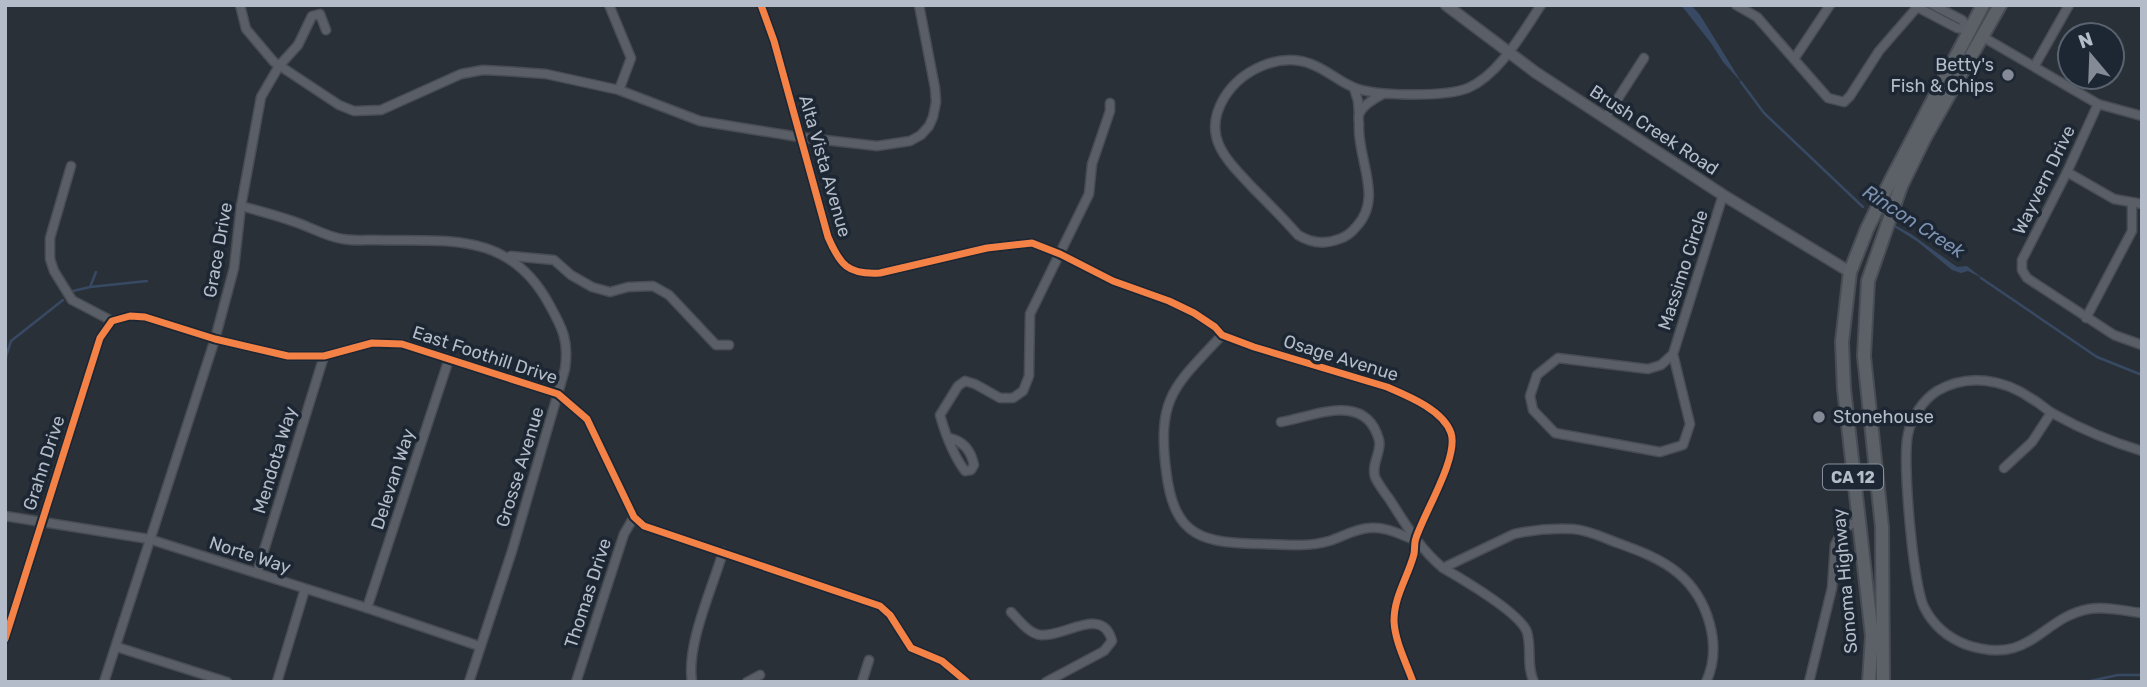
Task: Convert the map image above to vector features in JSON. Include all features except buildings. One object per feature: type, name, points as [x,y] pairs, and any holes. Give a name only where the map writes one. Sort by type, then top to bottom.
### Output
[{"type":"main road","name":"Sonoma Highway","points":[[1883,682],[1882,527],[1864,356],[1868,282],[1881,239],[1889,198],[1983,5]]},
{"type":"main road","name":"Sonoma Highway","points":[[1869,682],[1872,636],[1844,389],[1842,342],[1850,272],[1867,229],[1889,198],[2000,5]]},
{"type":"main road","points":[[1970,30],[1983,37]]},
{"type":"main road","points":[[1850,272],[1868,282]]},
{"type":"street","points":[[240,5],[246,29],[254,42],[279,66],[339,105],[354,111],[381,110],[447,79],[482,70],[546,74],[619,90],[700,121],[861,145],[896,144],[921,135],[929,126],[936,102],[919,5]]},
{"type":"street","points":[[609,5],[631,58],[619,90]]},
{"type":"street","name":"Alta Vista Avenue","points":[[761,5],[774,41],[828,237],[836,256],[850,271],[880,273],[1018,243],[1042,246],[1112,281],[1194,313],[1222,335]]},
{"type":"street","name":"Brush Creek Road","points":[[1446,5],[1509,52],[1606,117],[1723,194],[1850,272]]},
{"type":"street","points":[[1354,88],[1358,101],[1358,133],[1370,204],[1367,215],[1352,232],[1340,239],[1323,243],[1308,242],[1298,235],[1223,155],[1215,135],[1215,122],[1224,98],[1251,71],[1264,65],[1301,61],[1323,69],[1354,88],[1384,94],[1444,93],[1469,88],[1482,80],[1509,52],[1541,5]]},
{"type":"street","points":[[1736,5],[1757,17],[1821,92],[1837,102],[1843,102],[1850,96],[1879,51],[1916,6],[1957,28],[1970,30]]},
{"type":"street","points":[[1794,59],[1830,5]]},
{"type":"street","points":[[1933,5],[1962,20],[1970,30]]},
{"type":"street","points":[[2035,65],[2069,5]]},
{"type":"street","name":"Grace Drive","points":[[104,682],[215,339],[234,268],[241,206],[261,97],[279,66],[298,45],[312,16],[320,14],[326,30]]},
{"type":"street","points":[[1983,37],[2098,104],[2142,116]]},
{"type":"street","points":[[1606,117],[1643,58]]},
{"type":"street","points":[[1359,114],[1373,99],[1384,94]]},
{"type":"street","points":[[949,438],[940,415],[958,386],[965,382],[975,384],[1000,398],[1013,398],[1023,391],[1029,376],[1030,314],[1089,194],[1092,164],[1110,111],[1110,103]]},
{"type":"street","name":"Wayvern Drive","points":[[2086,318],[2027,278],[2022,270],[2022,260],[2098,104]]},
{"type":"street","points":[[71,166],[50,238],[50,259],[54,271],[72,300],[112,321]]},
{"type":"street","points":[[2067,172],[2115,199],[2137,204],[2132,231],[2086,318],[2114,335],[2142,345]]},
{"type":"street","name":"Massimo Circle","points":[[1672,354],[1690,424],[1683,445],[1660,452],[1555,433],[1533,410],[1530,396],[1537,375],[1558,358],[1648,369],[1661,365],[1672,354],[1723,194]]},
{"type":"street","name":"Grosse Avenue","points":[[241,206],[297,222],[342,239],[465,242],[504,255],[524,269],[545,295],[563,330],[568,349],[558,394],[512,551],[468,682]]},
{"type":"street","points":[[504,255],[554,260],[571,275],[592,287],[610,292],[628,286],[653,286],[668,295],[716,345],[729,345]]},
{"type":"street","name":"East Foothill Drive","points":[[112,321],[130,316],[145,317],[215,339],[288,356],[324,356],[372,343],[401,344],[558,394],[587,419],[634,517]]},
{"type":"street","name":"Grahn Drive","points":[[5,639],[100,338],[112,321]]},
{"type":"street","points":[[1222,335],[1181,380],[1164,413],[1162,441],[1167,481],[1183,523],[1198,535],[1225,543],[1304,545],[1328,542],[1370,527],[1415,540]]},
{"type":"street","name":"Osage Avenue","points":[[1222,335],[1254,348],[1387,387],[1408,396],[1445,423],[1450,431],[1453,443],[1449,461],[1415,540],[1414,554],[1399,590],[1394,617],[1395,635],[1413,682]]},
{"type":"street","name":"Mendota Way","points":[[257,573],[324,356]]},
{"type":"street","name":"Delevan Way","points":[[367,608],[449,359]]},
{"type":"street","points":[[2142,451],[2051,413],[2008,385],[1987,380],[1962,382],[1937,391],[1924,402],[1908,432],[1906,453],[1916,578],[1925,608],[1932,620],[1950,637],[1968,645],[2000,651],[2033,641],[2068,616],[2090,609],[2142,613]]},
{"type":"street","points":[[1282,422],[1330,410],[1352,410],[1366,416],[1373,424],[1380,443],[1374,464],[1375,477],[1415,540],[1430,557],[1491,598],[1527,632],[1530,674],[1534,682]]},
{"type":"street","points":[[2004,468],[2032,442],[2051,413]]},
{"type":"street","name":"Norte Way","points":[[5,516],[149,539],[479,646]]},
{"type":"street","points":[[634,517],[644,526],[880,606],[890,615],[911,649],[942,661],[967,682]]},
{"type":"street","name":"Thomas Drive","points":[[576,682],[624,534],[634,517]]},
{"type":"street","points":[[1809,682],[1832,588],[1835,545],[1843,529],[1858,521]]},
{"type":"street","points":[[1443,568],[1514,534],[1525,532],[1573,529],[1647,554],[1678,573],[1691,587],[1706,612],[1713,646],[1710,673],[1706,682]]},
{"type":"street","points":[[692,682],[690,667],[693,648],[723,552]]},
{"type":"street","points":[[277,682],[305,589]]},
{"type":"street","points":[[1011,612],[1031,631],[1041,635],[1093,623],[1104,626],[1110,633],[1112,641],[1104,651],[1046,682]]},
{"type":"street","points":[[117,647],[227,682]]},
{"type":"street","points":[[862,682],[869,660]]},
{"type":"street","points":[[747,682],[760,675]]},
{"type":"water","points":[[1681,5],[1691,5],[1700,15],[1742,83],[1723,62]]},
{"type":"water","points":[[1861,206],[1911,234],[1957,267],[1967,266],[1982,278],[1968,271],[1961,273],[1952,270],[1918,242]]},
{"type":"waterway","name":"Rincon Creek","points":[[1741,82],[1764,113],[1863,207]]},
{"type":"waterway","points":[[73,291],[90,287],[96,272]]},
{"type":"waterway","name":"Rincon Creek","points":[[1981,278],[2097,357],[2142,375]]},
{"type":"waterway","points":[[90,287],[147,281]]},
{"type":"waterway","points":[[5,360],[11,341],[63,300]]},
{"type":"waterway","points":[[2086,682],[2118,675],[2142,675]]},
{"type":"cycle path","points":[[761,5],[774,41],[828,237],[846,266],[860,272],[880,273],[987,248],[1032,243],[1113,281],[1194,313],[1222,335],[1387,387],[1424,405],[1441,417],[1451,433],[1450,456],[1416,538],[1414,554],[1399,595],[1394,621],[1396,637],[1413,682]]},
{"type":"cycle path","points":[[5,639],[100,338],[112,321],[130,316],[145,317],[215,339],[288,356],[324,356],[372,343],[402,344],[558,394],[587,419],[634,517],[644,526],[880,606],[890,615],[911,648],[942,661],[967,682]]},
{"type":"place","name":"Betty's Fish & Chips","points":[[2008,75]]},
{"type":"place","name":"Stonehouse","points":[[1819,417]]}]
